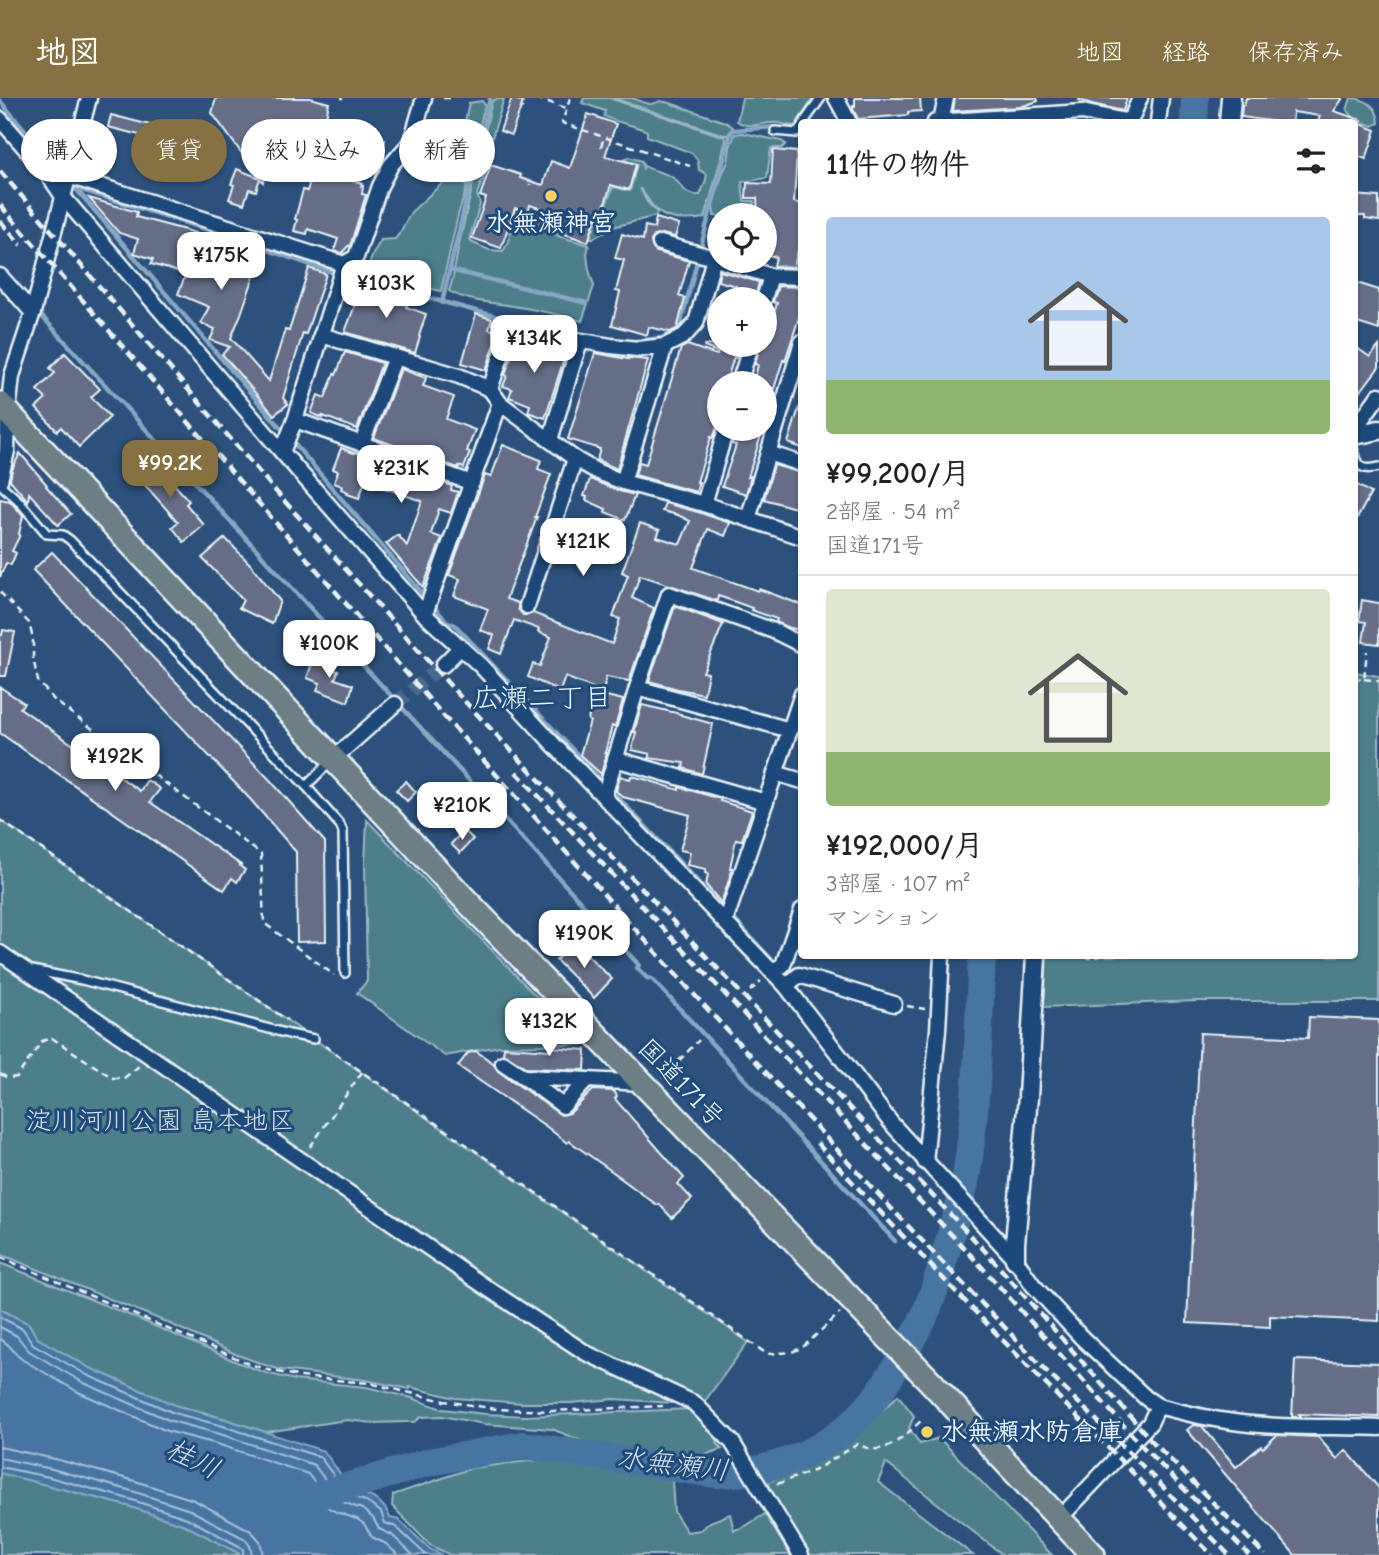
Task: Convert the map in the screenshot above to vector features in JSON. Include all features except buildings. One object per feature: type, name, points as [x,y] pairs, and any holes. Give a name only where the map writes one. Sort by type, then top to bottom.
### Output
[{"type":"highway","name":"国道171号","points":[[4,408],[460,894],[930,1381],[1093,1555]]},
{"type":"street","points":[[84,119],[89,98]]},
{"type":"street","points":[[288,436],[344,264],[356,257],[380,187],[391,165],[411,142],[424,98]]},
{"type":"street","points":[[836,98],[847,119]]},
{"type":"street","points":[[942,119],[946,98]]},
{"type":"street","points":[[1075,112],[1082,98]]},
{"type":"street","points":[[1128,119],[1132,117],[1140,98]]},
{"type":"street","points":[[1158,119],[1161,98]]},
{"type":"street","points":[[1229,119],[1231,98]]},
{"type":"street","points":[[981,119],[1075,112],[1115,119]]},
{"type":"street","points":[[0,119],[47,173],[64,198],[288,436],[460,648],[606,789],[727,916],[786,986],[892,1124],[1015,1259],[1033,1285],[1082,1338],[1158,1406],[1229,1422],[1379,1428]]},
{"type":"street","points":[[0,482],[7,451],[4,408],[68,182]]},
{"type":"street","points":[[88,182],[344,264]]},
{"type":"street","points":[[660,243],[707,257]]},
{"type":"street","points":[[490,389],[509,333],[514,329],[611,346],[638,349],[665,346],[684,336],[696,323],[713,273]]},
{"type":"street","points":[[761,273],[771,276],[798,275]]},
{"type":"street","points":[[0,276],[34,308]]},
{"type":"street","points":[[768,287],[771,276]]},
{"type":"street","points":[[321,335],[459,376],[490,389],[500,403],[575,459],[598,472],[798,536]]},
{"type":"street","points":[[550,440],[580,341]]},
{"type":"street","points":[[623,482],[665,346]]},
{"type":"street","points":[[748,519],[798,355]]},
{"type":"street","points":[[362,443],[395,357]]},
{"type":"street","points":[[1358,426],[1379,396]]},
{"type":"street","points":[[428,606],[500,403]]},
{"type":"street","points":[[1358,432],[1379,430]]},
{"type":"street","points":[[288,436],[362,443],[472,483]]},
{"type":"street","points":[[704,504],[722,441]]},
{"type":"street","points":[[768,453],[798,463]]},
{"type":"street","points":[[527,606],[575,459]]},
{"type":"street","points":[[606,789],[669,594],[774,631],[798,643]]},
{"type":"street","points":[[443,664],[460,648]]},
{"type":"street","points":[[637,688],[790,730]]},
{"type":"street","points":[[334,758],[395,704]]},
{"type":"street","points":[[727,916],[798,706]]},
{"type":"street","points":[[615,759],[766,802]]},
{"type":"street","points":[[775,773],[798,780]]},
{"type":"street","points":[[772,972],[783,965],[798,922]]},
{"type":"street","points":[[0,953],[586,1353],[694,1403],[732,1442],[801,1555]]},
{"type":"street","points":[[925,1162],[942,959]]},
{"type":"street","points":[[1015,1259],[1036,959]]},
{"type":"street","points":[[786,986],[799,975],[894,1004]]},
{"type":"street","points":[[503,1063],[563,1106],[587,1080]]},
{"type":"street","points":[[524,1077],[587,1080],[646,1087]]},
{"type":"street","points":[[1059,1519],[1150,1423],[1158,1406]]},
{"type":"lane","points":[[806,119],[821,98]]},
{"type":"lane","points":[[775,131],[798,132]]},
{"type":"lane","points":[[1358,464],[1366,469],[1379,467]]},
{"type":"lane","points":[[0,482],[47,534],[63,535],[70,540],[306,786],[340,825],[343,832],[345,972]]},
{"type":"lane","points":[[306,786],[334,758]]},
{"type":"lane","points":[[21,968],[82,980],[314,1039]]},
{"type":"path","points":[[443,98],[451,98]]},
{"type":"path","points":[[536,98],[566,108]]},
{"type":"path","points":[[570,98],[562,123],[690,166]]},
{"type":"path","points":[[601,146],[604,137]]},
{"type":"path","points":[[0,592],[29,623],[38,681],[55,701],[261,854],[264,923],[341,980],[345,972]]},
{"type":"path","points":[[1364,679],[1367,651]]},
{"type":"path","points":[[1358,678],[1379,681]]},
{"type":"path","points":[[0,820],[288,1021]]},
{"type":"path","points":[[894,1004],[939,1012]]},
{"type":"path","points":[[0,1074],[8,1078],[17,1077],[42,1041],[52,1038],[113,1078],[124,1078],[136,1070],[148,1055]]},
{"type":"path","points":[[314,1039],[768,1354],[792,1352],[803,1347],[852,1301]]},
{"type":"path","points":[[646,1087],[699,1040]]},
{"type":"path","points":[[301,1160],[362,1072]]},
{"type":"path","points":[[0,1257],[250,1364],[289,1375],[369,1383],[444,1401],[496,1409],[552,1411],[694,1403]]},
{"type":"path","points":[[760,1488],[815,1470],[858,1444],[871,1450],[899,1441],[923,1419]]},
{"type":"green space","points":[[584,98],[609,98],[725,137],[705,218],[689,220],[667,217],[659,213],[640,188],[647,202],[657,212],[656,216],[613,227],[590,238],[613,187],[630,191],[637,164],[624,160],[629,157],[642,161],[643,168],[644,166],[672,177],[694,195],[700,195],[707,174],[699,170],[698,161],[692,153],[647,136],[647,131],[615,121],[604,116],[605,111],[582,103]]},
{"type":"green space","points":[[613,98],[632,98],[649,104],[660,101],[670,103],[733,127],[728,135],[724,135]]},
{"type":"green space","points":[[742,98],[813,98],[795,126],[772,123],[752,126],[737,121]]},
{"type":"green space","points":[[1351,98],[1362,100],[1371,105],[1379,123],[1373,126],[1355,119],[1347,110]]},
{"type":"green space","points":[[504,99],[495,128],[495,119],[488,119],[492,101]]},
{"type":"green space","points":[[482,101],[485,105],[482,119],[466,119],[469,103]]},
{"type":"green space","points":[[743,133],[786,144],[782,148],[771,148],[767,178],[742,182],[744,201],[754,203],[714,203],[728,162],[735,134]]},
{"type":"green space","points":[[444,182],[467,182],[441,291],[366,273],[381,240],[395,239],[411,212]]},
{"type":"green space","points":[[473,182],[482,182],[477,194],[480,204],[470,237],[471,242],[489,250],[503,251],[513,223],[508,214],[513,212],[525,216],[539,215],[548,221],[550,230],[558,236],[589,245],[587,254],[594,286],[582,321],[470,299],[449,291]]},
{"type":"green space","points":[[1358,672],[1379,676],[1379,1001],[1197,1001],[1044,1007],[1047,959],[1358,959]]},
{"type":"green space","name":"淀川河川公園 島本地区","points":[[0,820],[748,1342],[702,1405],[614,1399],[571,1403],[522,1403],[455,1398],[410,1387],[281,1370],[233,1353],[166,1322],[0,1254]]},
{"type":"green space","points":[[367,820],[582,1044],[500,1046],[445,1056],[357,993],[367,981]]},
{"type":"green space","points":[[0,1263],[266,1373],[295,1380],[366,1387],[409,1397],[442,1409],[485,1414],[526,1416],[689,1409],[695,1411],[722,1440],[717,1443],[722,1449],[695,1458],[652,1454],[590,1444],[552,1429],[484,1424],[442,1416],[421,1417],[415,1422],[373,1423],[347,1420],[266,1432],[177,1406],[90,1368],[37,1338],[29,1324],[0,1309]]},
{"type":"green space","points":[[898,1395],[914,1416],[909,1428],[920,1444],[939,1438],[1052,1555],[1003,1555],[886,1463],[878,1482],[973,1555],[810,1555],[779,1509],[768,1482],[824,1458],[858,1434]]},
{"type":"green space","points":[[538,1460],[672,1480],[674,1512],[687,1532],[701,1530],[710,1522],[730,1514],[734,1530],[765,1514],[790,1555],[450,1555],[430,1545],[392,1506],[393,1495],[472,1468]]},
{"type":"green space","points":[[0,1473],[128,1506],[185,1525],[242,1555],[0,1555]]},
{"type":"water","name":"桂川","points":[[0,1309],[29,1324],[37,1338],[90,1368],[177,1406],[324,1451],[344,1479],[344,1487],[378,1501],[390,1518],[399,1520],[430,1549],[442,1555],[242,1555],[185,1525],[128,1506],[0,1473]]},
{"type":"waterway","points":[[442,303],[490,98]]},
{"type":"waterway","name":"水無瀬川","points":[[1194,119],[1195,98]]},
{"type":"waterway","points":[[0,101],[21,125]]},
{"type":"waterway","points":[[628,342],[661,338],[679,330],[730,136],[733,130],[776,127]]},
{"type":"waterway","points":[[71,183],[446,621],[455,625],[604,783]]},
{"type":"waterway","points":[[76,188],[329,271],[520,323]]},
{"type":"waterway","points":[[450,270],[587,303]]},
{"type":"waterway","points":[[37,311],[639,965],[637,968],[647,978],[652,979],[895,1241]]},
{"type":"waterway","points":[[610,789],[725,910]]},
{"type":"waterway","points":[[731,916],[773,961]]},
{"type":"waterway","name":"水無瀬川","points":[[310,1498],[429,1462],[523,1445],[715,1474],[737,1473],[781,1463],[802,1455],[841,1432],[873,1401],[894,1370],[917,1332],[942,1266],[963,1191],[970,1150],[982,959]]},
{"type":"tunnel","points":[[395,704],[443,665]]},
{"type":"railway","points":[[0,171],[279,495],[455,691],[985,1251],[1151,1440],[1265,1555]]},
{"type":"railway","points":[[0,205],[441,713],[689,989],[1050,1375],[1229,1555]]},
{"type":"railway","points":[[0,221],[21,245]]},
{"type":"railway","points":[[516,772],[980,1265],[1142,1446],[1249,1555]]},
{"type":"railway","points":[[817,1143],[931,1266],[1212,1555]]},
{"type":"place","name":"水無瀬神宮","points":[[551,196]]},
{"type":"place","name":"水無瀬水防倉庫","points":[[927,1432]]},
{"type":"district","name":"広瀬二丁目","points":[[542,698]]}]
